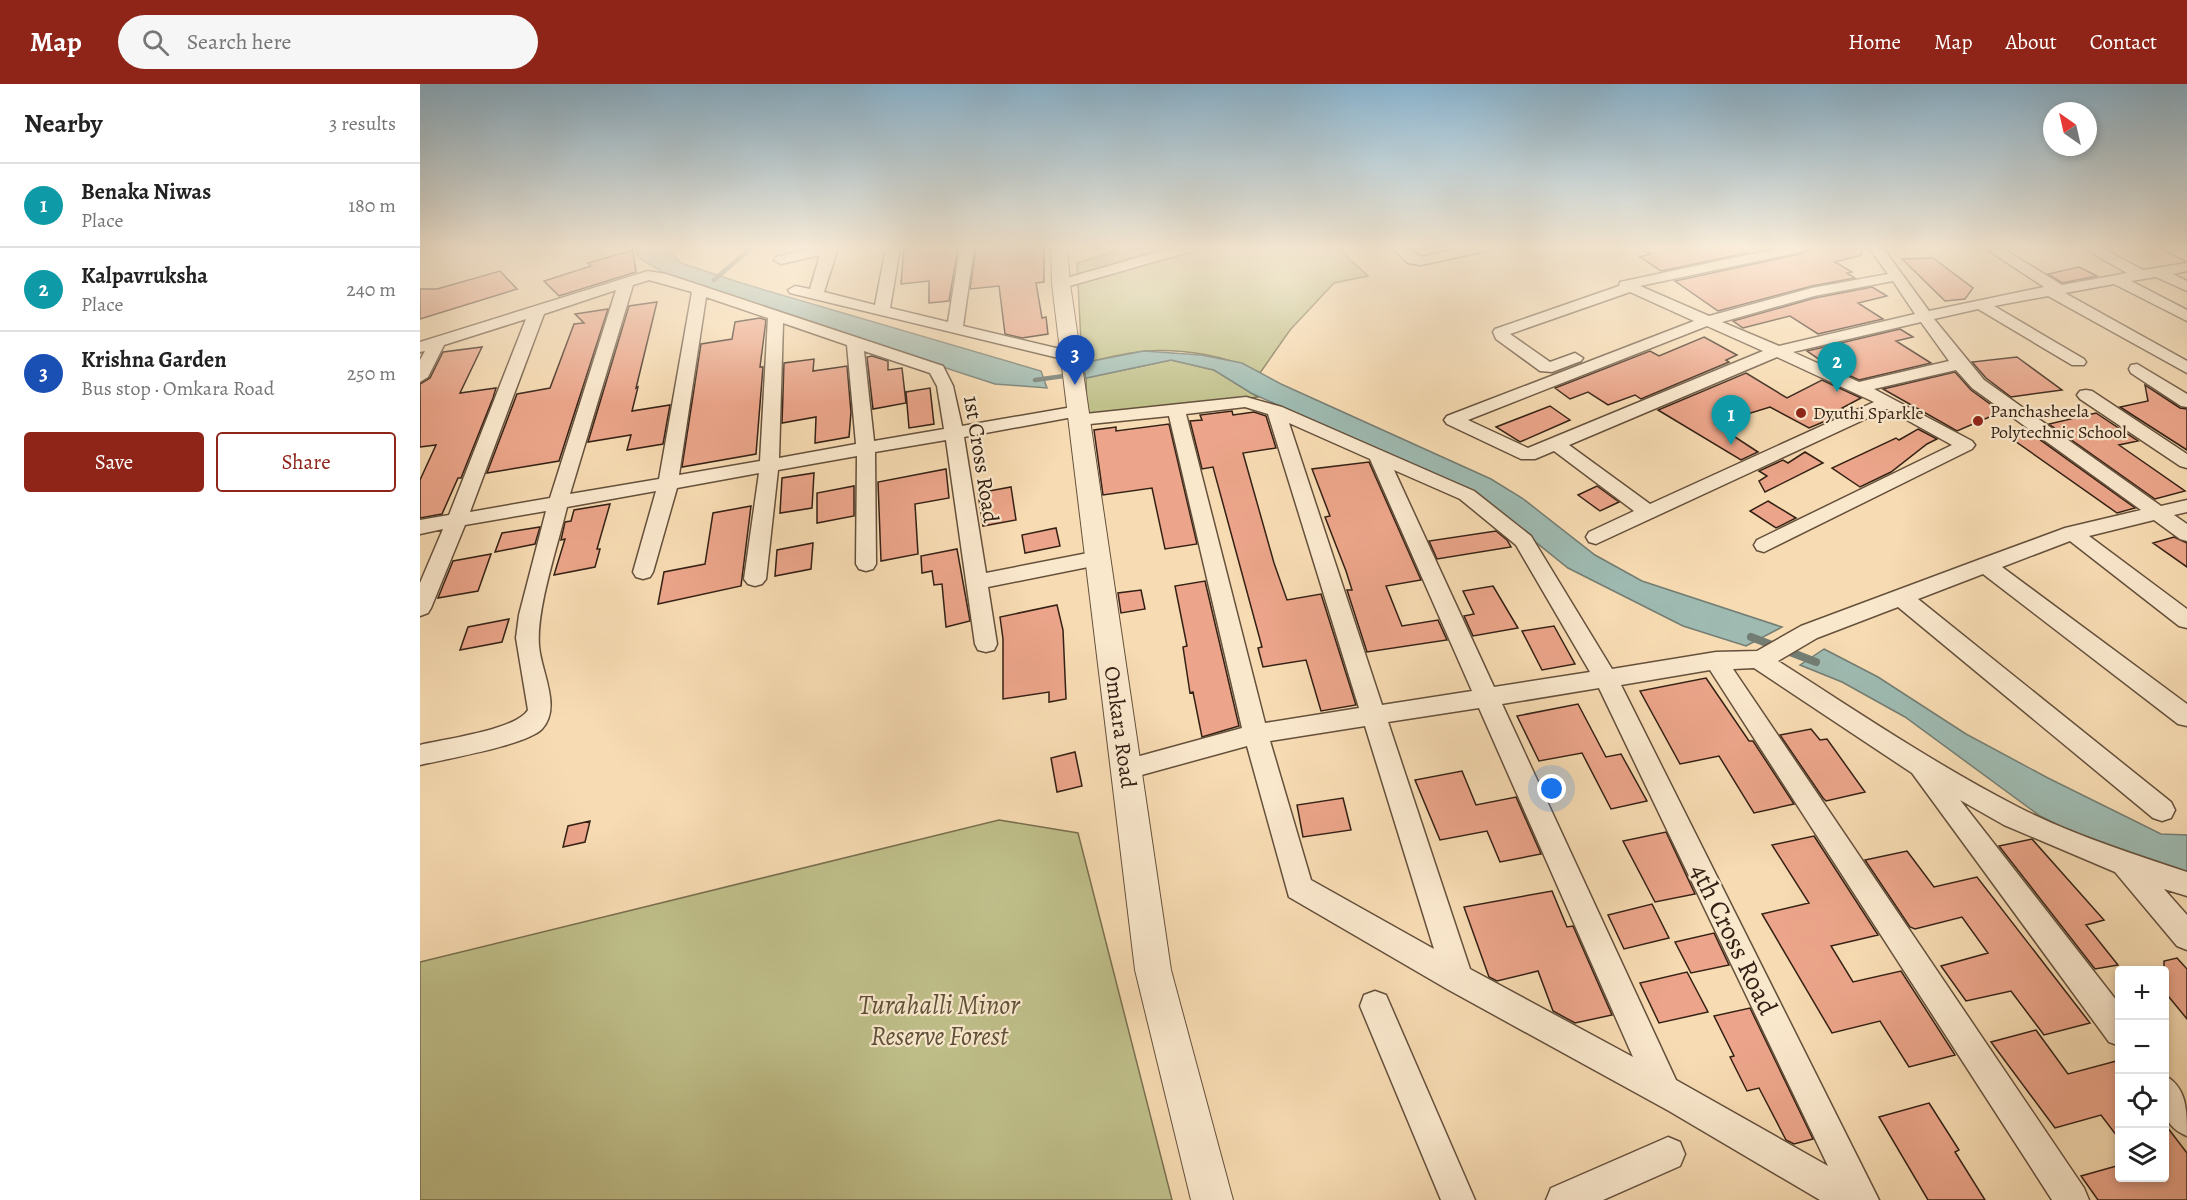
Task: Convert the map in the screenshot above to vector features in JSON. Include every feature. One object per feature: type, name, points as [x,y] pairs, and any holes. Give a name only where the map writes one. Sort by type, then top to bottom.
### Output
[{"type":"street","points":[[420,377],[429,344],[572,300]]},
{"type":"street","points":[[420,755],[516,732],[533,723],[540,711],[528,653],[530,615],[558,503],[621,300]]},
{"type":"street","points":[[642,572],[668,484],[698,300]]},
{"type":"street","points":[[729,300],[855,342],[866,449],[866,564]]},
{"type":"street","points":[[840,300],[956,328],[1075,388]]},
{"type":"street","points":[[882,311],[884,300]]},
{"type":"street","points":[[956,328],[960,300]]},
{"type":"street","name":"Omkara Road","points":[[1063,300],[1154,970],[1212,1200]]},
{"type":"street","points":[[1593,300],[1501,332],[1502,336],[1546,367],[1552,367],[1681,322],[1645,300]]},
{"type":"street","points":[[1655,300],[1777,351],[1888,402],[1966,445],[1764,545]]},
{"type":"street","points":[[1783,300],[1707,321],[1453,420],[1528,455],[1777,351],[2000,300]]},
{"type":"street","points":[[1914,300],[1958,364],[1978,384],[2187,534]]},
{"type":"street","points":[[2070,300],[2187,368]]},
{"type":"street","points":[[2156,300],[2187,316]]},
{"type":"street","points":[[1980,304],[2078,362]]},
{"type":"street","points":[[420,608],[457,521],[537,311]]},
{"type":"street","points":[[755,579],[769,466],[776,315]]},
{"type":"street","name":"1st Cross Road","points":[[855,342],[938,370],[945,386],[986,644]]},
{"type":"street","points":[[1857,388],[1958,364]]},
{"type":"street","points":[[2137,369],[2187,402]]},
{"type":"street","name":"4th Cross Road","points":[[420,527],[954,433],[1075,388],[1176,410],[1246,402],[1276,411],[1467,495],[1524,541],[1606,679],[1863,1200]]},
{"type":"street","points":[[2086,395],[2187,462]]},
{"type":"street","points":[[1596,537],[1888,402]]},
{"type":"street","points":[[1176,410],[1256,734],[1299,888],[1458,979],[1664,1091],[1853,1200]]},
{"type":"street","points":[[1276,411],[1458,979]]},
{"type":"street","points":[[1556,443],[1648,512]]},
{"type":"street","points":[[1378,456],[1664,1091]]},
{"type":"street","points":[[1126,769],[1256,734],[1716,662],[1764,657],[1809,632],[2072,533],[2187,506]]},
{"type":"street","points":[[2072,533],[2187,620]]},
{"type":"street","points":[[977,582],[1098,558]]},
{"type":"street","points":[[1985,565],[2187,717]]},
{"type":"street","points":[[1901,597],[2162,810]]},
{"type":"street","points":[[1764,657],[1918,765],[2013,817],[2124,862],[2187,884]]},
{"type":"street","points":[[1716,662],[2072,1200]]},
{"type":"street","points":[[1918,765],[2115,1024]]},
{"type":"street","points":[[2124,862],[2187,936]]},
{"type":"street","points":[[1375,1006],[1458,1200]]},
{"type":"street","points":[[2169,1097],[2187,1120]]},
{"type":"street","points":[[1563,1200],[1668,1154]]},
{"type":"green space","points":[[1079,300],[1318,300],[1290,330],[1260,373],[1204,354],[1175,351],[1138,352],[1082,363]]},
{"type":"green space","points":[[1171,360],[1214,370],[1258,397],[1087,418],[1086,378]]},
{"type":"green space","name":"Turahalli Minor Reserve Forest","points":[[999,820],[1078,833],[1172,1200],[420,1200],[420,962]]},
{"type":"water","points":[[737,300],[799,300],[1041,371],[1047,388],[995,384]]},
{"type":"water","points":[[1144,351],[1201,355],[1242,363],[1281,384],[1491,479],[1522,498],[1595,555],[1642,581],[1782,627],[1746,646],[1683,626],[1568,568],[1478,496],[1251,393],[1214,370],[1171,360],[1086,378],[1082,363]]},
{"type":"water","points":[[1824,649],[1878,677],[1966,734],[2048,778],[2161,834],[2187,835],[2187,874],[2124,858],[2040,816],[1905,717],[1842,682],[1800,665]]},
{"type":"building","points":[[420,300],[481,300],[420,319]]},
{"type":"building","points":[[929,300],[949,300],[949,301],[929,303]]},
{"type":"building","points":[[1001,300],[1039,300],[1042,318],[1046,317],[1048,334],[1022,338],[1005,334]]},
{"type":"building","points":[[1702,300],[1759,300],[1718,311]]},
{"type":"building","points":[[1808,300],[1870,300],[1858,303],[1883,319],[1818,334],[1790,316],[1743,328],[1733,321]]},
{"type":"building","points":[[657,302],[632,411],[670,405],[663,444],[627,450],[631,435],[588,442],[629,306]]},
{"type":"building","points":[[608,309],[559,461],[487,473],[517,394],[550,388],[574,324],[584,323],[575,314]]},
{"type":"building","points":[[760,318],[766,320],[760,367],[763,367],[756,454],[682,467],[701,344],[732,339],[735,322]]},
{"type":"building","points":[[1900,329],[1913,337],[1896,341],[1931,363],[1859,380],[1829,366],[1807,351]]},
{"type":"building","points":[[1704,337],[1737,355],[1726,360],[1729,362],[1641,399],[1635,395],[1608,405],[1588,392],[1570,399],[1555,388],[1650,351],[1659,356]]},
{"type":"building","points":[[482,347],[460,393],[496,388],[493,398],[461,478],[458,478],[442,514],[420,518],[420,480],[436,445],[420,447],[420,384],[430,378],[443,352]]},
{"type":"building","points":[[872,356],[888,361],[888,370],[902,368],[906,403],[873,409],[867,357]]},
{"type":"building","points":[[2017,357],[2062,390],[2011,397],[1986,378],[1972,362]]},
{"type":"building","points":[[814,359],[813,371],[847,366],[851,412],[849,437],[815,443],[816,417],[782,423],[784,363]]},
{"type":"building","points":[[1955,372],[1971,390],[2001,412],[1957,431],[1883,389]]},
{"type":"building","points":[[1746,373],[1787,398],[1822,380],[1861,398],[1842,408],[1845,410],[1835,417],[1809,428],[1770,407],[1715,424],[1758,452],[1741,460],[1658,410]]},
{"type":"building","points":[[2145,385],[2180,408],[2187,409],[2187,450],[2120,407],[2148,401]]},
{"type":"building","points":[[930,388],[934,424],[909,428],[906,392]]},
{"type":"building","points":[[1550,406],[1570,420],[1520,442],[1496,427]]},
{"type":"building","points":[[1232,411],[1233,415],[1254,412],[1266,416],[1276,448],[1243,453],[1274,563],[1287,600],[1321,594],[1356,705],[1321,711],[1306,660],[1263,667],[1258,648],[1262,647],[1213,467],[1202,469],[1190,421],[1202,420],[1200,415]]},
{"type":"building","points":[[2096,413],[2138,441],[2119,445],[2185,491],[2155,499],[2049,424]]},
{"type":"building","points":[[1169,424],[1197,544],[1165,549],[1152,488],[1103,495],[1094,430],[1116,427],[1116,431]]},
{"type":"building","points":[[1918,429],[1937,439],[1891,472],[1860,487],[1832,468],[1896,438],[1899,440]]},
{"type":"building","points":[[2025,429],[2135,508],[2117,513],[2005,434]]},
{"type":"building","points":[[1805,452],[1823,463],[1765,492],[1759,481],[1767,476],[1759,471],[1783,460],[1788,463]]},
{"type":"building","points":[[1369,462],[1421,580],[1386,586],[1402,626],[1438,620],[1447,640],[1367,652],[1347,590],[1352,590],[1325,517],[1330,516],[1312,469]]},
{"type":"building","points":[[946,469],[949,498],[915,504],[918,554],[881,561],[878,482]]},
{"type":"building","points":[[814,473],[812,508],[780,513],[782,478]]},
{"type":"building","points":[[854,486],[854,516],[817,523],[817,493]]},
{"type":"building","points":[[1597,486],[1619,502],[1600,511],[1578,495]]},
{"type":"building","points":[[1011,487],[1016,520],[983,526],[978,493]]},
{"type":"building","points":[[1768,501],[1796,518],[1776,528],[1750,511]]},
{"type":"building","points":[[610,504],[597,549],[600,549],[595,567],[554,575],[565,539],[561,540],[565,522],[571,521],[574,510]]},
{"type":"building","points":[[751,506],[741,586],[658,604],[664,572],[705,564],[713,513]]},
{"type":"building","points":[[540,527],[535,544],[495,552],[502,533]]},
{"type":"building","points":[[1056,528],[1060,546],[1025,553],[1022,535]]},
{"type":"building","points":[[1496,531],[1507,540],[1511,547],[1437,559],[1429,541]]},
{"type":"building","points":[[2174,537],[2187,543],[2187,567],[2153,543]]},
{"type":"building","points":[[813,543],[811,569],[775,576],[777,550]]},
{"type":"building","points":[[957,549],[970,621],[946,627],[942,584],[934,585],[932,571],[922,573],[921,556]]},
{"type":"building","points":[[491,554],[478,591],[438,598],[453,561]]},
{"type":"building","points":[[1205,581],[1239,726],[1202,737],[1193,692],[1190,693],[1183,647],[1187,646],[1175,586]]},
{"type":"building","points":[[1493,586],[1518,628],[1473,636],[1464,616],[1474,614],[1463,591]]},
{"type":"building","points":[[1141,590],[1145,609],[1121,613],[1118,593]]},
{"type":"building","points":[[1057,605],[1063,630],[1066,699],[1049,702],[1049,692],[1003,699],[1003,639],[1000,617]]},
{"type":"building","points":[[509,619],[502,642],[460,650],[468,627]]},
{"type":"building","points":[[1554,626],[1575,664],[1542,670],[1522,631]]},
{"type":"building","points":[[1706,678],[1749,741],[1753,741],[1794,804],[1754,813],[1719,756],[1680,764],[1640,691]]},
{"type":"building","points":[[1578,704],[1606,757],[1621,754],[1647,801],[1611,809],[1582,753],[1539,761],[1517,716]]},
{"type":"building","points":[[1811,729],[1820,740],[1827,739],[1865,792],[1826,801],[1823,798],[1780,735]]},
{"type":"building","points":[[1075,752],[1082,786],[1057,792],[1051,758]]},
{"type":"building","points":[[1462,771],[1476,805],[1516,797],[1541,854],[1500,862],[1487,831],[1440,840],[1415,780]]},
{"type":"building","points":[[1343,798],[1351,830],[1303,837],[1297,805]]},
{"type":"building","points":[[590,821],[585,842],[563,847],[568,826]]},
{"type":"building","points":[[1666,832],[1695,894],[1655,902],[1623,841]]},
{"type":"building","points":[[1814,836],[1878,935],[1831,946],[1853,982],[1901,971],[1955,1055],[1909,1067],[1880,1021],[1832,1033],[1762,914],[1809,903],[1772,845]]},
{"type":"building","points":[[2032,839],[2104,920],[2086,925],[2118,965],[2095,969],[1999,846]]},
{"type":"building","points":[[1907,851],[1934,887],[1977,877],[2090,1023],[2044,1035],[2011,991],[1966,1001],[1941,966],[1988,953],[1962,917],[1915,929],[1910,927],[1865,860]]},
{"type":"building","points":[[1552,891],[1567,927],[1573,926],[1612,1015],[1575,1023],[1553,1011],[1538,971],[1497,981],[1489,977],[1464,907]]},
{"type":"building","points":[[1652,904],[1669,938],[1624,949],[1608,915]]},
{"type":"building","points":[[1714,933],[1729,965],[1691,973],[1675,942]]},
{"type":"building","points":[[2177,958],[2187,969],[2187,1019],[2169,997],[2169,966],[2164,966],[2164,961]]},
{"type":"building","points":[[1687,972],[1708,1012],[1659,1023],[1640,983]]},
{"type":"building","points":[[1750,1008],[1813,1139],[1794,1144],[1786,1140],[1759,1088],[1747,1091],[1730,1057],[1734,1056],[1714,1016]]},
{"type":"building","points":[[2036,1030],[2068,1074],[2115,1061],[2115,1133],[2101,1115],[2055,1128],[1991,1042]]},
{"type":"building","points":[[1929,1103],[1959,1150],[1955,1152],[1985,1200],[1928,1200],[1879,1117]]},
{"type":"building","points":[[2169,1130],[2187,1153],[2187,1200],[2098,1200],[2081,1176],[2115,1166],[2115,1182],[2169,1182]]},
{"type":"waterway","points":[[1035,380],[1071,375]]},
{"type":"waterway","points":[[1751,637],[1816,662]]},
{"type":"place","name":"Krishna Garden","points":[[1075,385]]},
{"type":"place","name":"Kalpavruksha","points":[[1837,392]]},
{"type":"place","name":"Dyuthi Sparkle","points":[[1801,413]]},
{"type":"place","name":"Panchasheela Polytechnic School","points":[[1978,421]]},
{"type":"place","name":"Benaka Niwas","points":[[1731,445]]}]
